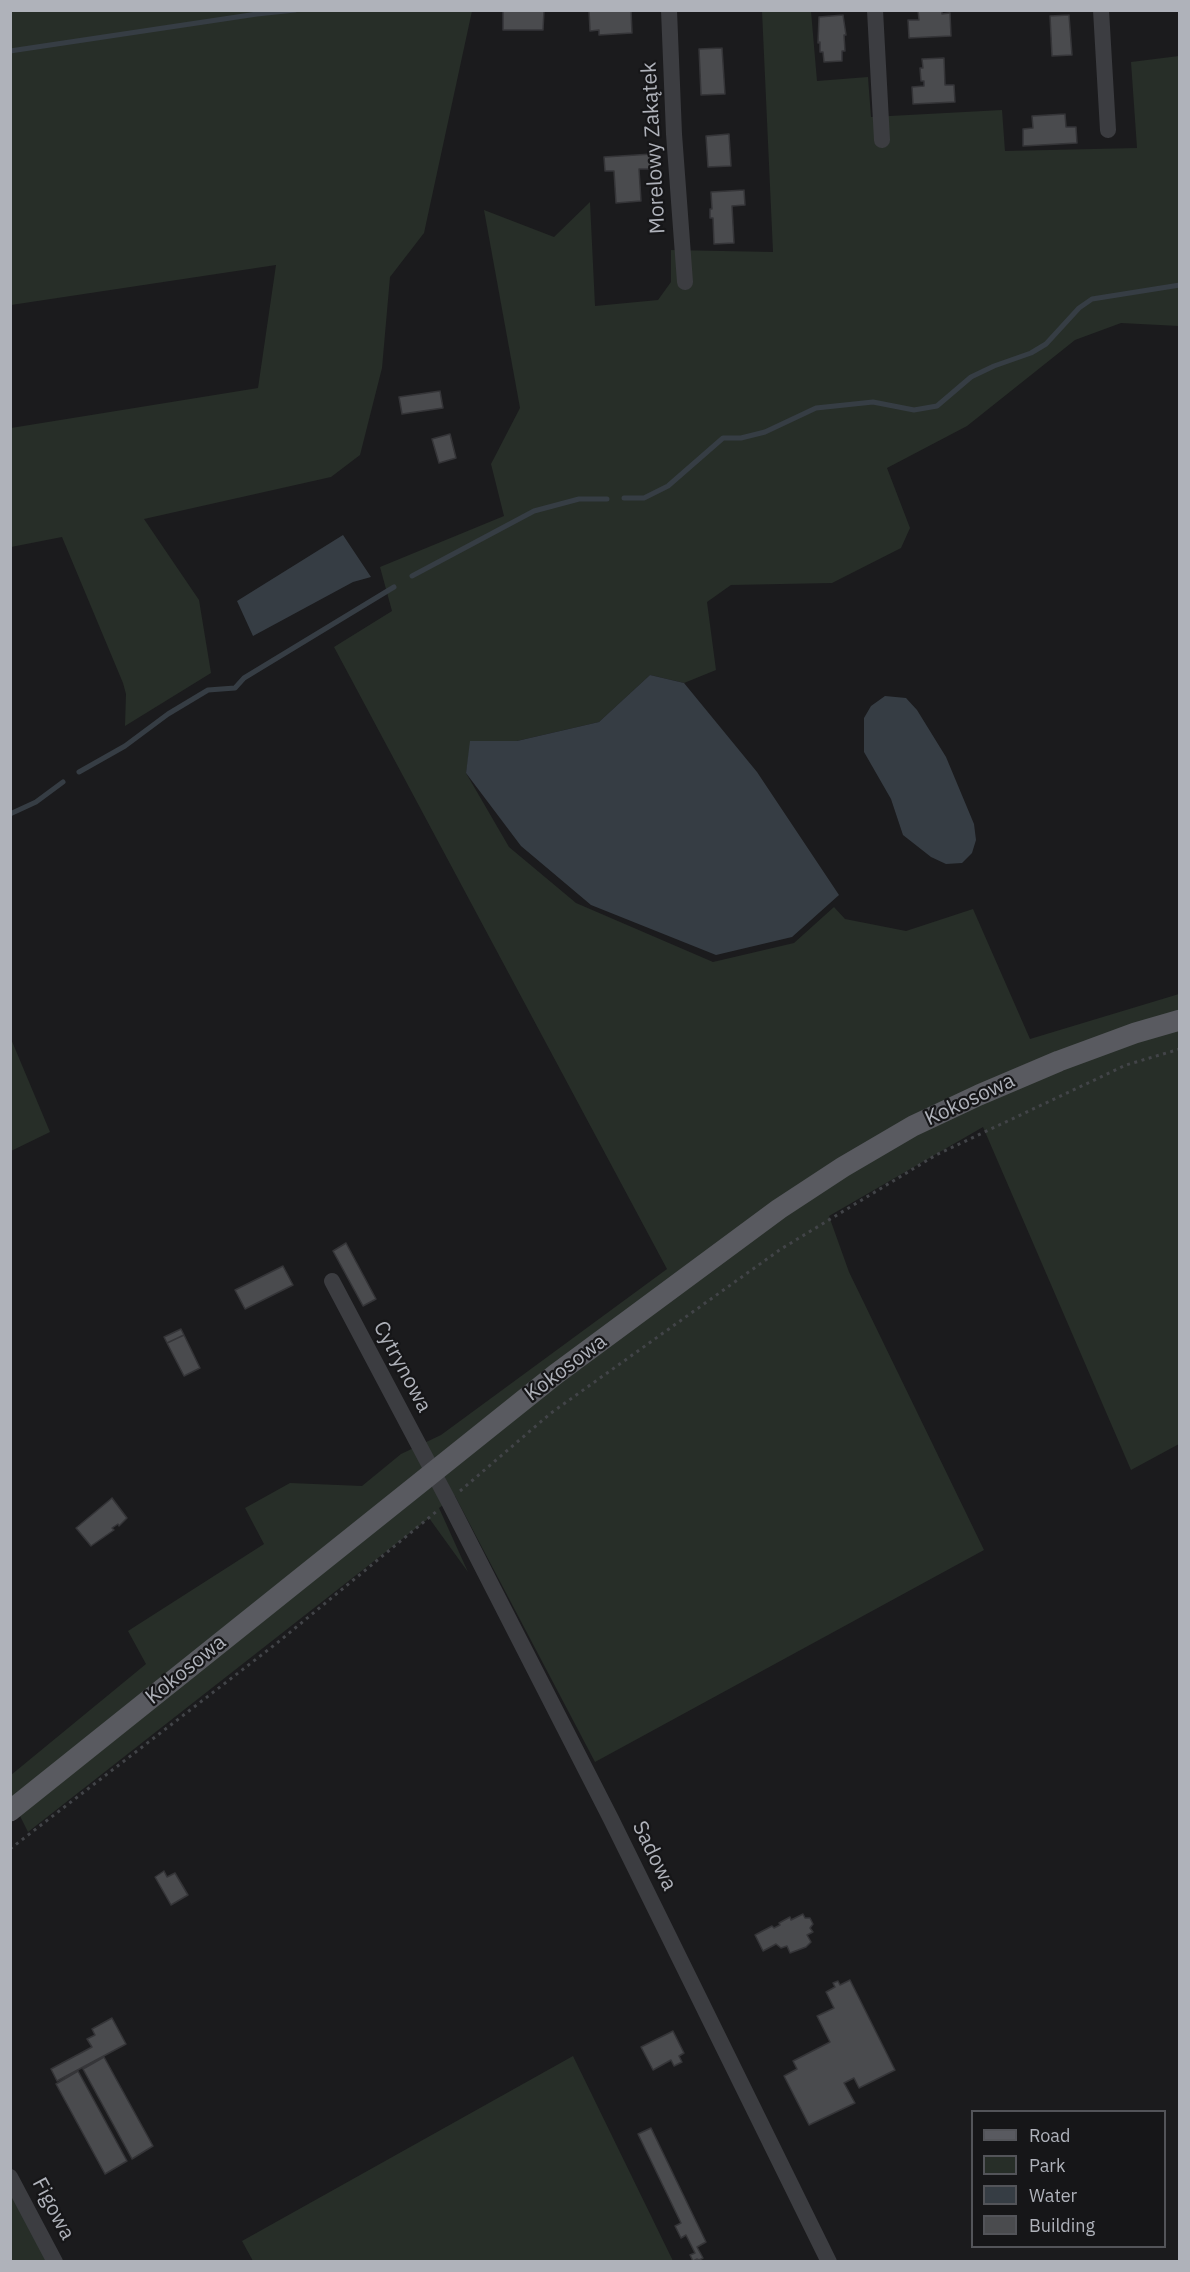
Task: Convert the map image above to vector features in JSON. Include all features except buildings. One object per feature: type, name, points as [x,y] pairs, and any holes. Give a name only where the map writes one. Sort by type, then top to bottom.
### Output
[{"type":"main road","name":"Kokosowa","points":[[10,1811],[556,1374],[779,1209],[843,1167],[913,1126],[1013,1079],[1124,1037],[1179,1020]]},
{"type":"street","name":"Morelowy Zakątek","points":[[669,10],[674,134],[685,282]]},
{"type":"street","points":[[874,10],[882,140]]},
{"type":"street","points":[[1101,10],[1108,130]]},
{"type":"street","name":"Cytrynowa","points":[[332,1281],[433,1473]]},
{"type":"street","name":"Sadowa","points":[[433,1473],[611,1819],[829,2262]]},
{"type":"street","name":"Figowa","points":[[10,2177],[55,2262]]},
{"type":"path","points":[[10,1849],[286,1636],[552,1413],[780,1249],[936,1155],[1126,1065],[1179,1049]]},
{"type":"green space","points":[[11,10],[472,11],[424,233],[390,277],[382,368],[360,455],[331,477],[144,519],[199,600],[211,673],[125,726],[126,694],[123,683],[62,537],[11,547],[11,428],[258,388],[276,265],[11,305]]},
{"type":"green space","points":[[762,11],[811,11],[817,81],[868,77],[871,117],[1002,110],[1005,151],[1137,148],[1131,62],[1179,56],[1179,326],[1121,323],[1075,340],[967,426],[887,468],[910,528],[901,548],[832,583],[731,585],[707,602],[716,670],[684,683],[650,675],[599,722],[517,741],[471,741],[466,773],[509,847],[576,903],[713,962],[794,943],[834,907],[845,919],[906,931],[973,909],[1030,1039],[1179,994],[1179,1444],[1131,1470],[983,1127],[829,1216],[849,1272],[984,1550],[595,1762],[455,1496],[439,1508],[468,1572],[429,1518],[28,1832],[11,1798],[11,1775],[146,1664],[128,1631],[264,1544],[245,1508],[290,1483],[362,1486],[401,1454],[441,1435],[667,1269],[334,647],[392,611],[380,567],[504,516],[491,464],[520,408],[484,210],[554,237],[590,202],[595,306],[658,300],[671,282],[671,250],[773,252]]},
{"type":"green space","points":[[11,1039],[50,1132],[10,1151]]},
{"type":"green space","points":[[573,2056],[673,2261],[253,2261],[242,2241]]},
{"type":"green space","points":[[10,2187],[47,2261],[11,2261]]},
{"type":"water","points":[[343,535],[371,577],[353,582],[253,636],[237,601]]},
{"type":"water","points":[[650,675],[684,683],[757,772],[839,895],[792,937],[716,955],[591,905],[521,846],[466,773],[470,741],[517,741],[599,722]]},
{"type":"water","points":[[885,696],[906,698],[917,710],[946,757],[974,824],[976,840],[972,853],[962,863],[946,864],[931,857],[903,835],[891,799],[864,752],[864,718],[871,706]]},
{"type":"waterway","points":[[10,51],[295,10]]},
{"type":"waterway","points":[[624,498],[644,498],[668,486],[723,438],[741,438],[765,432],[816,408],[873,402],[914,410],[937,406],[971,377],[1031,353],[1046,344],[1079,308],[1092,299],[1180,285]]},
{"type":"waterway","points":[[412,576],[534,511],[579,499],[607,499]]},
{"type":"waterway","points":[[79,772],[125,746],[168,714],[208,690],[235,688],[244,678],[394,587]]},
{"type":"waterway","points":[[10,814],[36,802],[63,782]]}]
